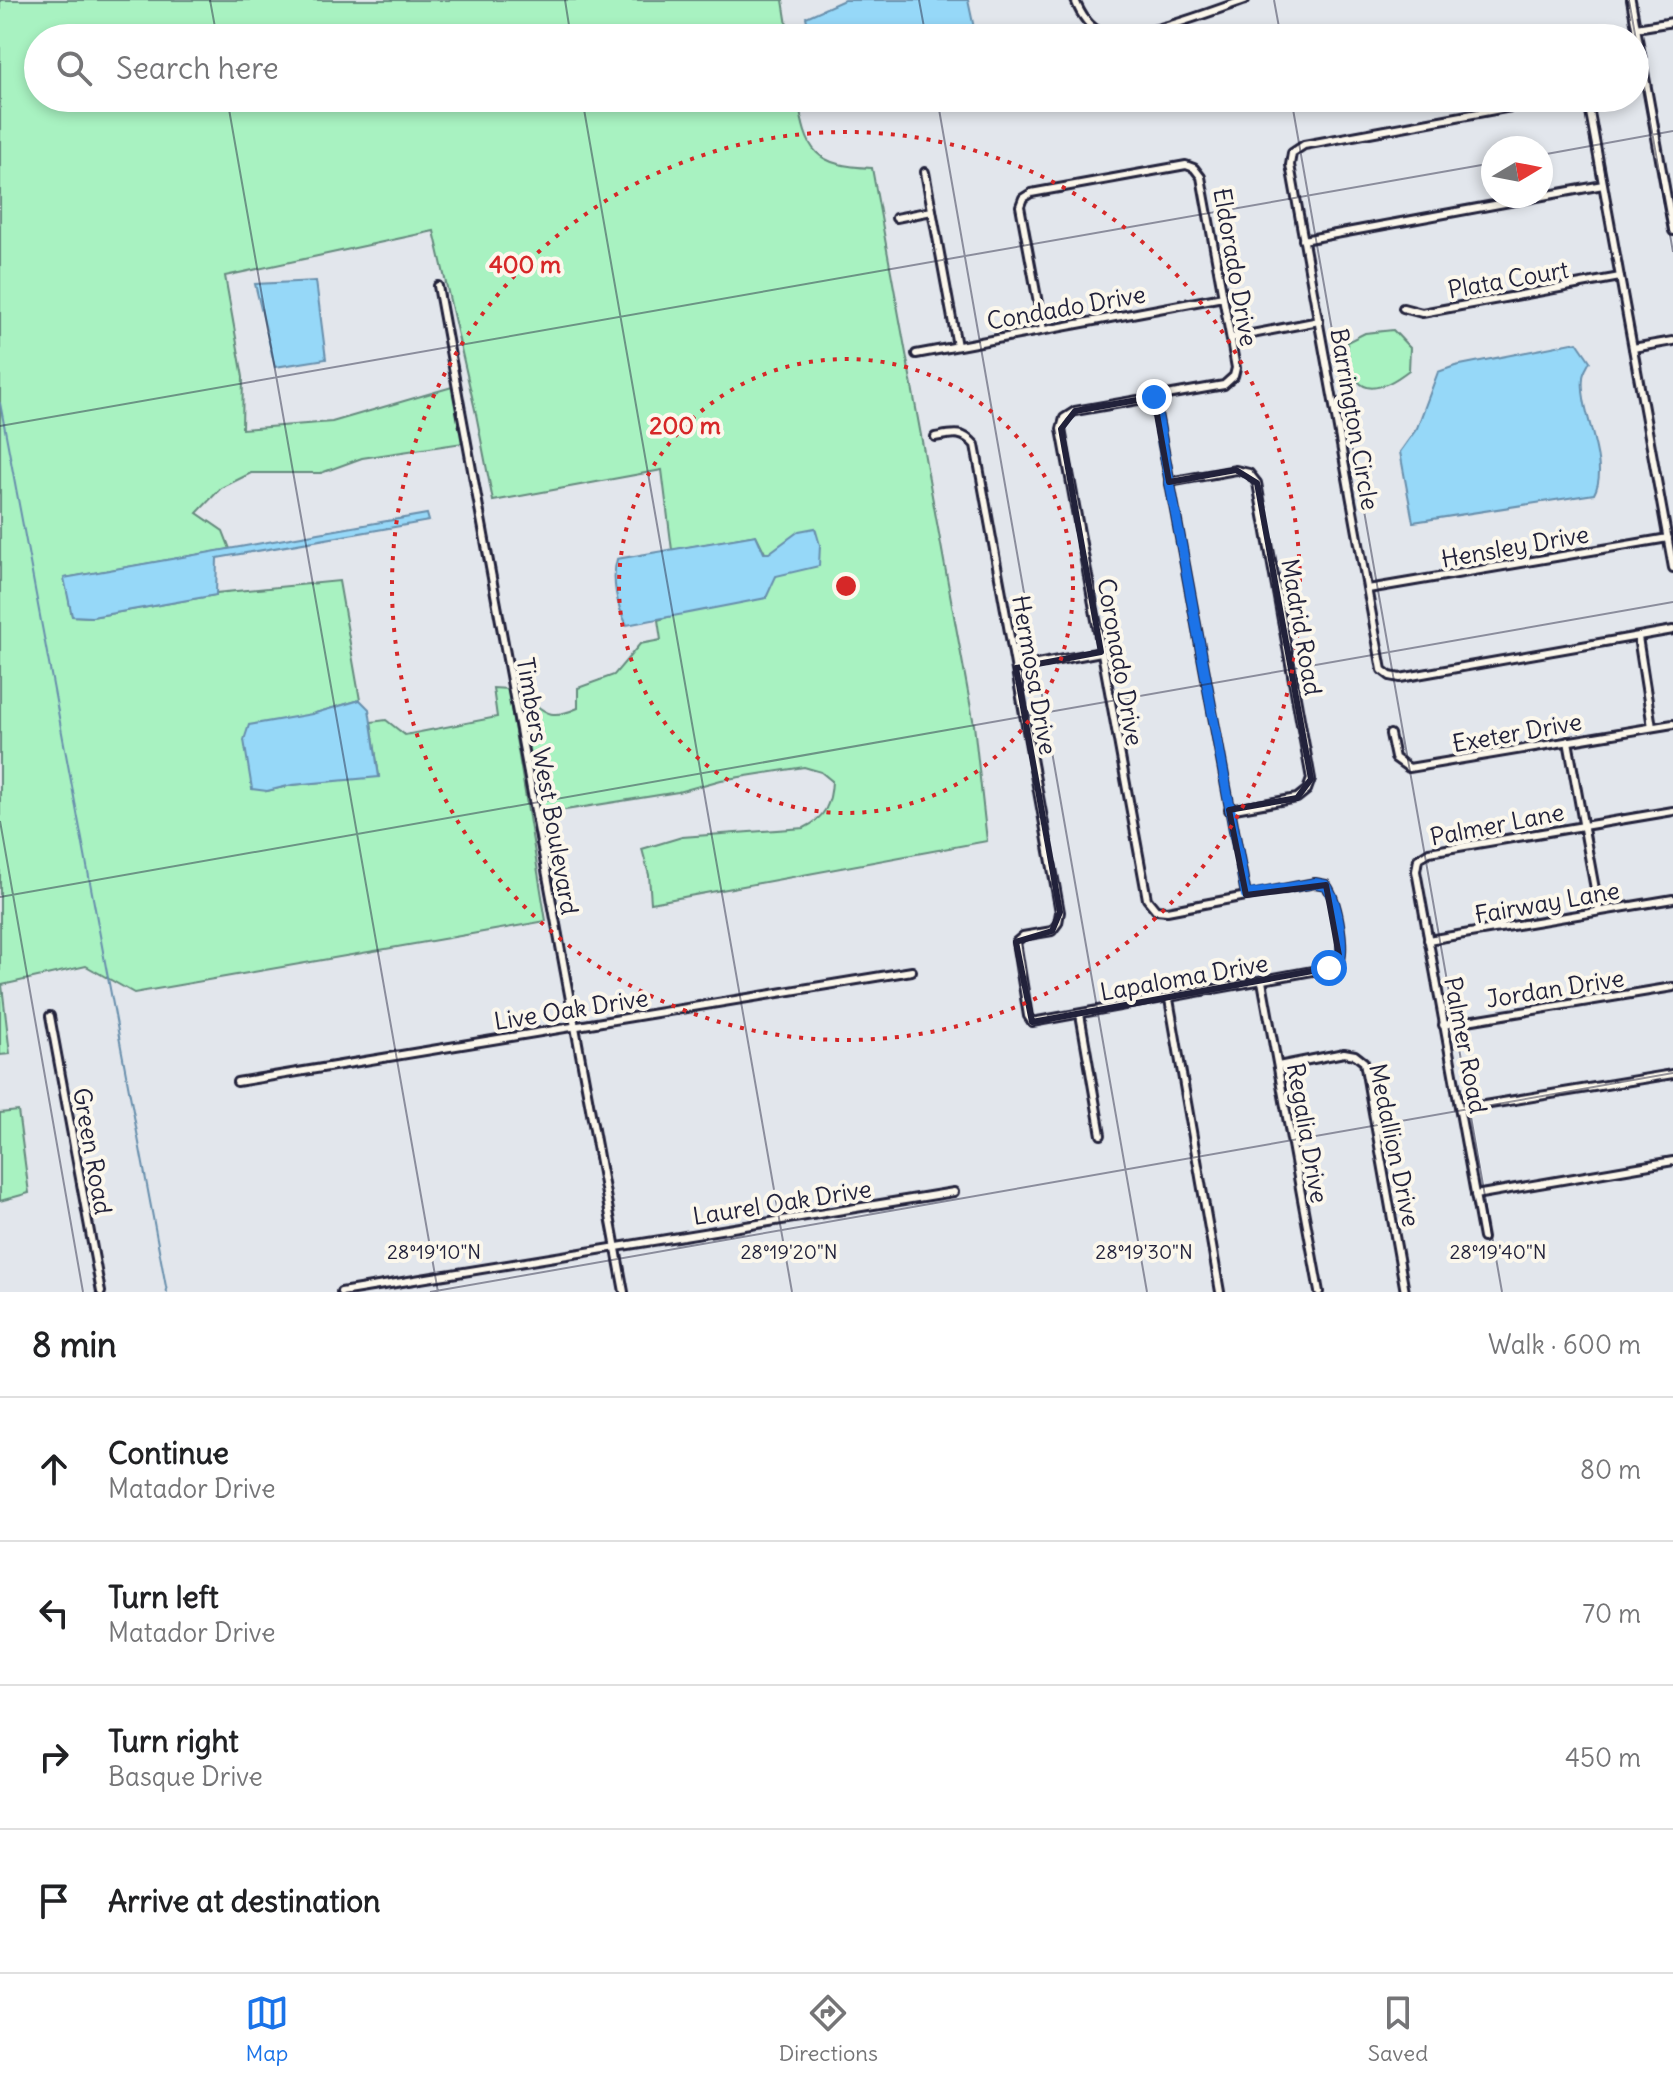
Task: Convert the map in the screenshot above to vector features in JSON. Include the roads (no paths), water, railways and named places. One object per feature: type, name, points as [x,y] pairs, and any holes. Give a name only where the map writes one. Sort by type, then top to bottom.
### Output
[{"type":"street","points":[[1075,0],[1090,24]]},
{"type":"street","points":[[1171,24],[1245,0]]},
{"type":"street","points":[[1631,0],[1635,24]]},
{"type":"street","points":[[1649,26],[1673,22]]},
{"type":"street","points":[[1649,99],[1673,231]]},
{"type":"street","name":"Barrington Circle","points":[[1484,112],[1304,145],[1292,153],[1290,165],[1303,240],[1382,670],[1400,678],[1673,630]]},
{"type":"street","points":[[1590,112],[1673,568]]},
{"type":"street","name":"Eldorado Drive","points":[[1043,330],[1020,206],[1023,198],[1031,193],[1186,165],[1194,168],[1201,177],[1236,368],[1234,376],[1224,385],[1154,397]]},
{"type":"street","points":[[925,172],[957,346]]},
{"type":"street","points":[[1303,240],[1603,185]]},
{"type":"street","points":[[896,218],[932,211]]},
{"type":"street","name":"Plata Court","points":[[1403,308],[1422,313],[1620,277]]},
{"type":"street","name":"Timbers West Boulevard","points":[[438,286],[624,1292]]},
{"type":"street","name":"Condado Drive","points":[[916,354],[1223,297]]},
{"type":"street","points":[[1231,338],[1319,321]]},
{"type":"street","points":[[1633,348],[1673,341]]},
{"type":"street","points":[[1154,397],[1246,895]]},
{"type":"street","name":"Coronado Drive","points":[[1154,397],[1075,411],[1064,418],[1061,429],[1101,652],[1147,899],[1156,910],[1167,911],[1246,895]]},
{"type":"street","name":"Hermosa Drive","points":[[935,437],[958,432],[975,445],[1060,912],[1058,923],[1052,931],[1023,936],[1016,942],[1028,1016],[1032,1022]]},
{"type":"street","name":"Madrid Road","points":[[1169,482],[1236,470],[1249,473],[1257,483],[1311,779],[1307,790],[1297,798],[1229,810]]},
{"type":"street","name":"Hensley Drive","points":[[1368,589],[1668,538]]},
{"type":"street","points":[[1638,637],[1652,727]]},
{"type":"street","points":[[1016,668],[1101,652]]},
{"type":"street","name":"Exeter Drive","points":[[1390,734],[1395,758],[1409,768],[1673,724]]},
{"type":"street","points":[[1568,741],[1599,911]]},
{"type":"street","name":"Palmer Lane","points":[[1418,859],[1429,852],[1673,811]]},
{"type":"street","name":"Palmer Road","points":[[1418,859],[1416,871],[1483,1238]]},
{"type":"street","name":"Lapaloma Drive","points":[[1032,1022],[1329,968],[1340,961],[1342,949],[1332,893],[1326,885],[1315,883],[1246,895]]},
{"type":"street","name":"Fairway Lane","points":[[1428,940],[1673,899]]},
{"type":"street","name":"Live Oak Drive","points":[[237,1082],[912,971]]},
{"type":"street","name":"Regalia Drive","points":[[1262,981],[1319,1292]]},
{"type":"street","name":"Jordan Drive","points":[[1443,1025],[1673,987]]},
{"type":"street","points":[[1169,999],[1220,1292]]},
{"type":"street","points":[[1080,1014],[1101,1135]]},
{"type":"street","name":"Green Road","points":[[50,1016],[101,1292]]},
{"type":"street","name":"Medallion Drive","points":[[1278,1066],[1344,1053],[1355,1055],[1364,1062],[1405,1292]]},
{"type":"street","points":[[1460,1109],[1673,1074]]},
{"type":"street","points":[[1475,1195],[1673,1161]]},
{"type":"street","name":"Laurel Oak Drive","points":[[341,1292],[954,1192]]},
{"type":"water","points":[[844,0],[968,0],[973,24],[808,24],[806,17]]},
{"type":"water","points":[[316,281],[326,359],[275,367],[255,284]]},
{"type":"water","points":[[1577,342],[1590,361],[1583,376],[1583,391],[1599,468],[1594,494],[1413,522],[1400,452],[1417,428],[1438,372]]},
{"type":"water","points":[[427,514],[429,521],[217,558],[216,595],[92,617],[72,616],[64,578]]},
{"type":"water","points":[[815,528],[820,545],[819,566],[776,576],[766,598],[627,625],[623,618],[615,584],[617,559],[756,535],[764,553],[769,553],[799,531]]},
{"type":"water","points":[[360,700],[369,709],[379,777],[292,785],[267,791],[252,789],[244,740],[249,725],[312,714]]},
{"type":"waterway","points":[[0,403],[167,1292]]}]
